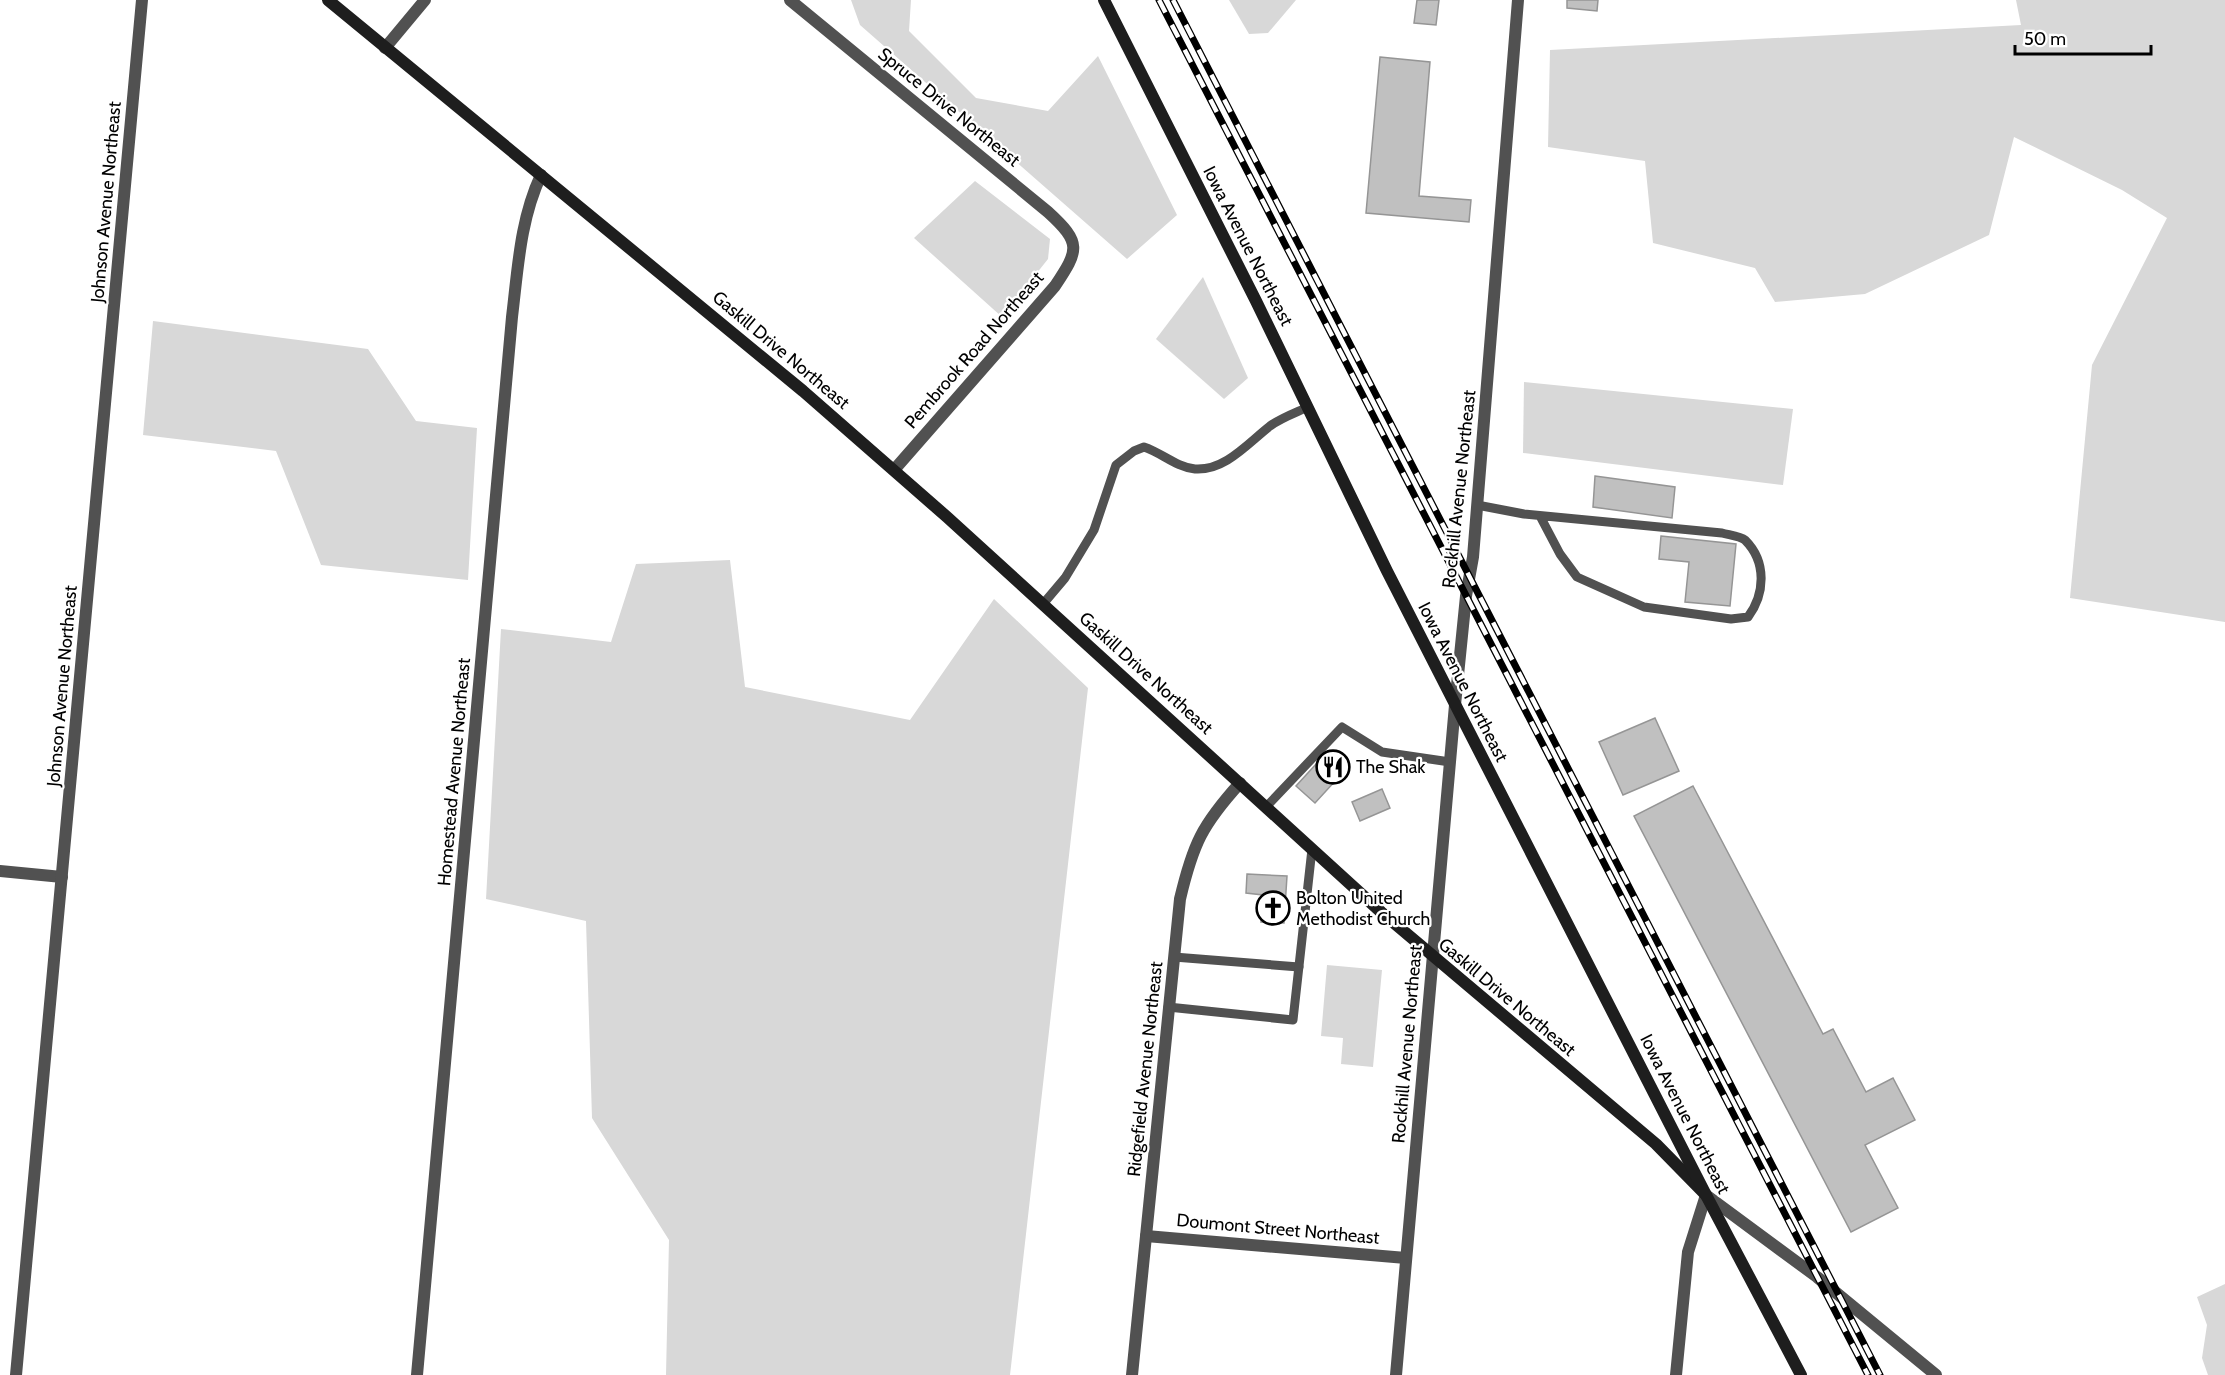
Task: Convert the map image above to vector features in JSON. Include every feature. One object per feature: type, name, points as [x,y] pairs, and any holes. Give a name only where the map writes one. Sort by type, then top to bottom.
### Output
[{"type":"main road","name":"Gaskill Drive Northeast","points":[[328,0],[752,347],[894,470],[1432,956],[1656,1144],[1707,1196]]},
{"type":"main road","name":"Iowa Avenue Northeast","points":[[1104,0],[1455,705],[1801,1375]]},
{"type":"street","name":"Johnson Avenue Northeast","points":[[16,1375],[142,0]]},
{"type":"street","points":[[385,48],[425,0]]},
{"type":"street","name":"Spruce Drive Northeast","points":[[790,0],[1048,212],[1064,227],[1073,240],[1074,250]]},
{"type":"street","name":"Rockhill Avenue Northeast","points":[[1396,1375],[1455,705],[1477,505],[1518,0]]},
{"type":"street","name":"Homestead Avenue Northeast","points":[[417,1375],[512,316],[524,220],[541,175]]},
{"type":"street","name":"Pembrook Road Northeast","points":[[894,470],[1055,286],[1072,261],[1074,250]]},
{"type":"street","name":"Ridgefield Avenue Northeast","points":[[1132,1375],[1167,1048],[1168,1007],[1180,899],[1189,860],[1205,825],[1240,783]]},
{"type":"street","points":[[0,871],[62,877]]},
{"type":"street","points":[[1676,1375],[1688,1252],[1707,1196]]},
{"type":"street","name":"Gaskill Drive Northeast","points":[[1707,1196],[1818,1277],[1936,1375]]},
{"type":"street","name":"Doumont Street Northeast","points":[[1146,1236],[1406,1258]]},
{"type":"lane","points":[[1043,604],[1065,578],[1094,530],[1116,465],[1134,451],[1144,447],[1193,469],[1212,468],[1252,442],[1272,425],[1308,407]]},
{"type":"lane","points":[[1477,505],[1540,516],[1722,533],[1744,539],[1761,564],[1758,604],[1748,617],[1731,619],[1644,607],[1620,598],[1577,577],[1560,554],[1540,516]]},
{"type":"lane","points":[[1266,807],[1342,727],[1382,752],[1450,762]]},
{"type":"lane","points":[[1168,1007],[1293,1020],[1312,849]]},
{"type":"lane","points":[[1174,957],[1299,968]]},
{"type":"shaded area","points":[[851,0],[911,0],[909,31],[976,98],[1048,111],[1098,56],[1177,215],[1127,259],[860,25]]},
{"type":"shaded area","points":[[1229,0],[1296,0],[1268,33],[1249,34]]},
{"type":"shaded area","points":[[2016,0],[2225,0],[2225,622],[2070,598],[2092,365],[2167,218],[2122,190],[2014,137],[1989,235],[1865,294],[1775,302],[1755,268],[1653,243],[1645,161],[1548,147],[1550,50],[2021,25]]},
{"type":"shaded area","points":[[975,181],[1050,239],[1048,259],[1002,317],[914,238]]},
{"type":"shaded area","points":[[1203,277],[1248,378],[1224,399],[1156,339]]},
{"type":"shaded area","points":[[153,321],[368,349],[416,421],[477,428],[468,580],[321,565],[276,451],[143,435]]},
{"type":"shaded area","points":[[1524,382],[1793,409],[1783,485],[1523,453]]},
{"type":"shaded area","points":[[730,560],[745,687],[910,720],[994,599],[1088,688],[1010,1375],[666,1375],[669,1240],[592,1118],[586,921],[486,899],[501,629],[611,642],[636,564]]},
{"type":"shaded area","points":[[1327,965],[1382,970],[1373,1067],[1341,1064],[1343,1038],[1321,1036]]},
{"type":"shaded area","points":[[2225,1284],[2225,1375],[2208,1375],[2202,1358],[2207,1325],[2197,1297]]},
{"type":"building","points":[[1417,0],[1439,0],[1436,25],[1414,23]]},
{"type":"building","points":[[1567,0],[1598,0],[1597,11],[1567,8]]},
{"type":"building","points":[[1380,57],[1430,62],[1419,196],[1471,200],[1469,222],[1366,213]]},
{"type":"building","points":[[1595,476],[1675,487],[1672,518],[1593,507]]},
{"type":"building","points":[[1661,536],[1736,544],[1730,606],[1685,602],[1689,562],[1659,559]]},
{"type":"building","points":[[1655,718],[1679,771],[1623,795],[1599,742]]},
{"type":"building","points":[[1328,751],[1347,768],[1315,803],[1296,786]]},
{"type":"building","points":[[1693,786],[1823,1034],[1833,1029],[1866,1092],[1893,1078],[1915,1120],[1865,1145],[1898,1208],[1851,1232],[1634,816]]},
{"type":"building","points":[[1382,789],[1390,808],[1360,821],[1352,802]]},
{"type":"building","name":"Bolton United Methodist Church","points":[[1247,874],[1287,876],[1284,923],[1261,922],[1263,895],[1246,893]]},
{"type":"railway","points":[[1159,0],[1868,1375]]},
{"type":"railway","points":[[1173,0],[1880,1375]]},
{"type":"place","name":"The Shak","points":[[1333,767]]},
{"type":"place","name":"Bolton United Methodist Church","points":[[1273,908]]}]
